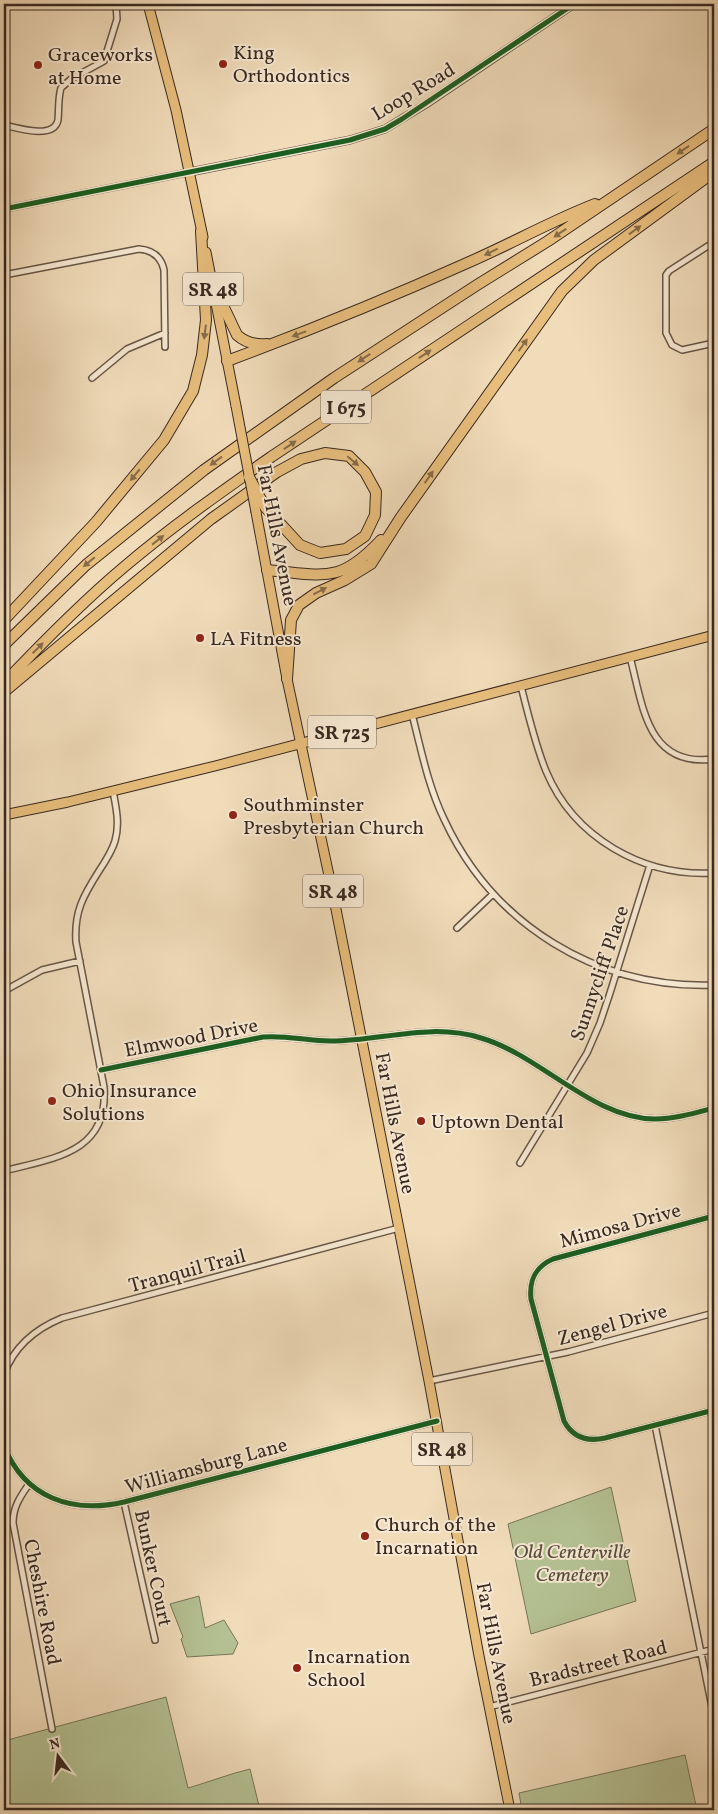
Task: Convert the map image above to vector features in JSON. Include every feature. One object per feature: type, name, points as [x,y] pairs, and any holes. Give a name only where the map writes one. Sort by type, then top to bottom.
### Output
[{"type":"highway","name":"I 675","points":[[4,645],[86,565],[204,470],[342,373],[615,196],[714,129]]},
{"type":"highway","name":"I 675","points":[[4,683],[68,618],[124,567],[201,506],[270,457],[714,162]]},
{"type":"highway","points":[[287,679],[292,620],[299,605],[316,593],[345,580],[371,564],[396,524],[562,291],[594,260],[714,172]]},
{"type":"highway","points":[[227,361],[307,331],[460,266],[563,216],[615,196]]},
{"type":"highway","points":[[4,620],[96,522],[164,440],[193,391],[202,355],[206,320],[201,231]]},
{"type":"highway","points":[[211,280],[237,335],[243,340],[252,343],[273,344]]},
{"type":"highway","points":[[4,692],[211,519],[277,472],[301,459],[325,453],[349,456],[365,472],[376,492],[375,515],[365,536],[346,549],[320,553],[300,545],[260,510],[249,478]]},
{"type":"highway","points":[[266,570],[326,575],[344,571],[362,559],[396,524]]},
{"type":"main road","name":"Far Hills Avenue","points":[[148,4],[190,172],[249,478]]},
{"type":"main road","name":"Far Hills Avenue","points":[[260,510],[266,570],[287,679],[338,918],[429,1380],[489,1707],[510,1810]]},
{"type":"main road","name":"SR 725","points":[[301,742],[714,635]]},
{"type":"main road","points":[[4,815],[113,791],[301,742]]},
{"type":"street","points":[[4,126],[43,132],[52,130],[58,123],[61,88],[104,61],[117,19],[116,4]]},
{"type":"street","name":"Loop Road","points":[[190,172],[350,140],[385,128],[426,104],[574,4]]},
{"type":"street","points":[[4,209],[190,172]]},
{"type":"street","points":[[714,242],[666,274],[666,333],[672,345],[682,350],[714,343]]},
{"type":"street","points":[[4,275],[139,249],[147,250],[158,256],[163,265],[165,347]]},
{"type":"street","points":[[92,378],[127,349],[165,333]]},
{"type":"street","points":[[630,658],[648,722],[656,738],[674,754],[702,761],[714,759]]},
{"type":"street","points":[[521,686],[546,770],[558,796],[586,829],[624,854],[650,865],[680,872],[714,873]]},
{"type":"street","points":[[412,714],[430,783],[443,818],[463,854],[493,894],[521,921],[576,957],[616,973],[666,984],[714,985]]},
{"type":"street","points":[[4,1171],[60,1156],[79,1148],[98,1127],[104,1108],[104,1086],[75,931],[78,910],[82,899],[103,865],[116,839],[117,819],[113,791]]},
{"type":"street","name":"Sunnycliff Place","points":[[520,1163],[587,1053],[600,1022],[650,865]]},
{"type":"street","points":[[457,928],[493,894]]},
{"type":"street","points":[[4,991],[42,970],[80,961]]},
{"type":"street","name":"Elmwood Drive","points":[[101,1070],[263,1037],[286,1036],[330,1041],[361,1040],[418,1031],[444,1031],[466,1034],[507,1048],[589,1099],[612,1110],[642,1118],[664,1118],[678,1117],[714,1108]]},
{"type":"street","name":"Mimosa Drive","points":[[714,1216],[553,1259],[541,1266],[533,1277],[530,1290],[564,1421],[571,1432],[578,1437],[596,1440],[714,1410]]},
{"type":"street","name":"Tranquil Trail","points":[[4,1374],[10,1360],[23,1342],[42,1328],[62,1318],[399,1228]]},
{"type":"street","name":"Zengel Drive","points":[[429,1380],[546,1357],[714,1312]]},
{"type":"street","name":"Williamsburg Lane","points":[[4,1446],[14,1468],[29,1484],[50,1497],[74,1505],[97,1506],[124,1502],[437,1421]]},
{"type":"street","points":[[655,1425],[714,1717]]},
{"type":"street","name":"Cheshire Road","points":[[29,1484],[14,1508],[13,1523],[52,1729]]},
{"type":"street","name":"Bunker Court","points":[[124,1502],[155,1640]]},
{"type":"street","name":"Bradstreet Road","points":[[489,1707],[714,1649]]},
{"type":"green space","name":"Old Centerville Cemetery","points":[[611,1487],[636,1601],[531,1634],[508,1524]]},
{"type":"green space","points":[[199,1596],[205,1628],[224,1620],[238,1643],[233,1654],[187,1657],[181,1639],[183,1637],[170,1604]]},
{"type":"green space","points":[[166,1697],[188,1788],[250,1769],[260,1810],[4,1810],[4,1741]]},
{"type":"green space","points":[[685,1755],[697,1810],[522,1810],[519,1793]]},
{"type":"cycle path","points":[[4,209],[350,140],[385,129],[574,4]]},
{"type":"cycle path","points":[[101,1070],[263,1037],[331,1041],[443,1032],[481,1038],[503,1047],[525,1058],[588,1098],[632,1116],[662,1119],[714,1108]]},
{"type":"cycle path","points":[[714,1216],[553,1259],[538,1270],[534,1275],[531,1286],[531,1299],[564,1421],[576,1435],[586,1439],[605,1438],[714,1410]]},
{"type":"cycle path","points":[[4,1446],[13,1464],[37,1490],[52,1498],[69,1503],[86,1506],[105,1505],[124,1502],[437,1421]]},
{"type":"place","name":"King Orthodontics","points":[[223,64]]},
{"type":"place","name":"Graceworks at Home","points":[[38,65]]},
{"type":"place","name":"LA Fitness","points":[[200,638]]},
{"type":"place","name":"Southminster Presbyterian Church","points":[[233,815]]},
{"type":"place","name":"Ohio Insurance Solutions","points":[[52,1101]]},
{"type":"place","name":"Uptown Dental","points":[[421,1121]]},
{"type":"place","name":"Church of the Incarnation","points":[[365,1536]]},
{"type":"place","name":"Incarnation School","points":[[297,1668]]}]
